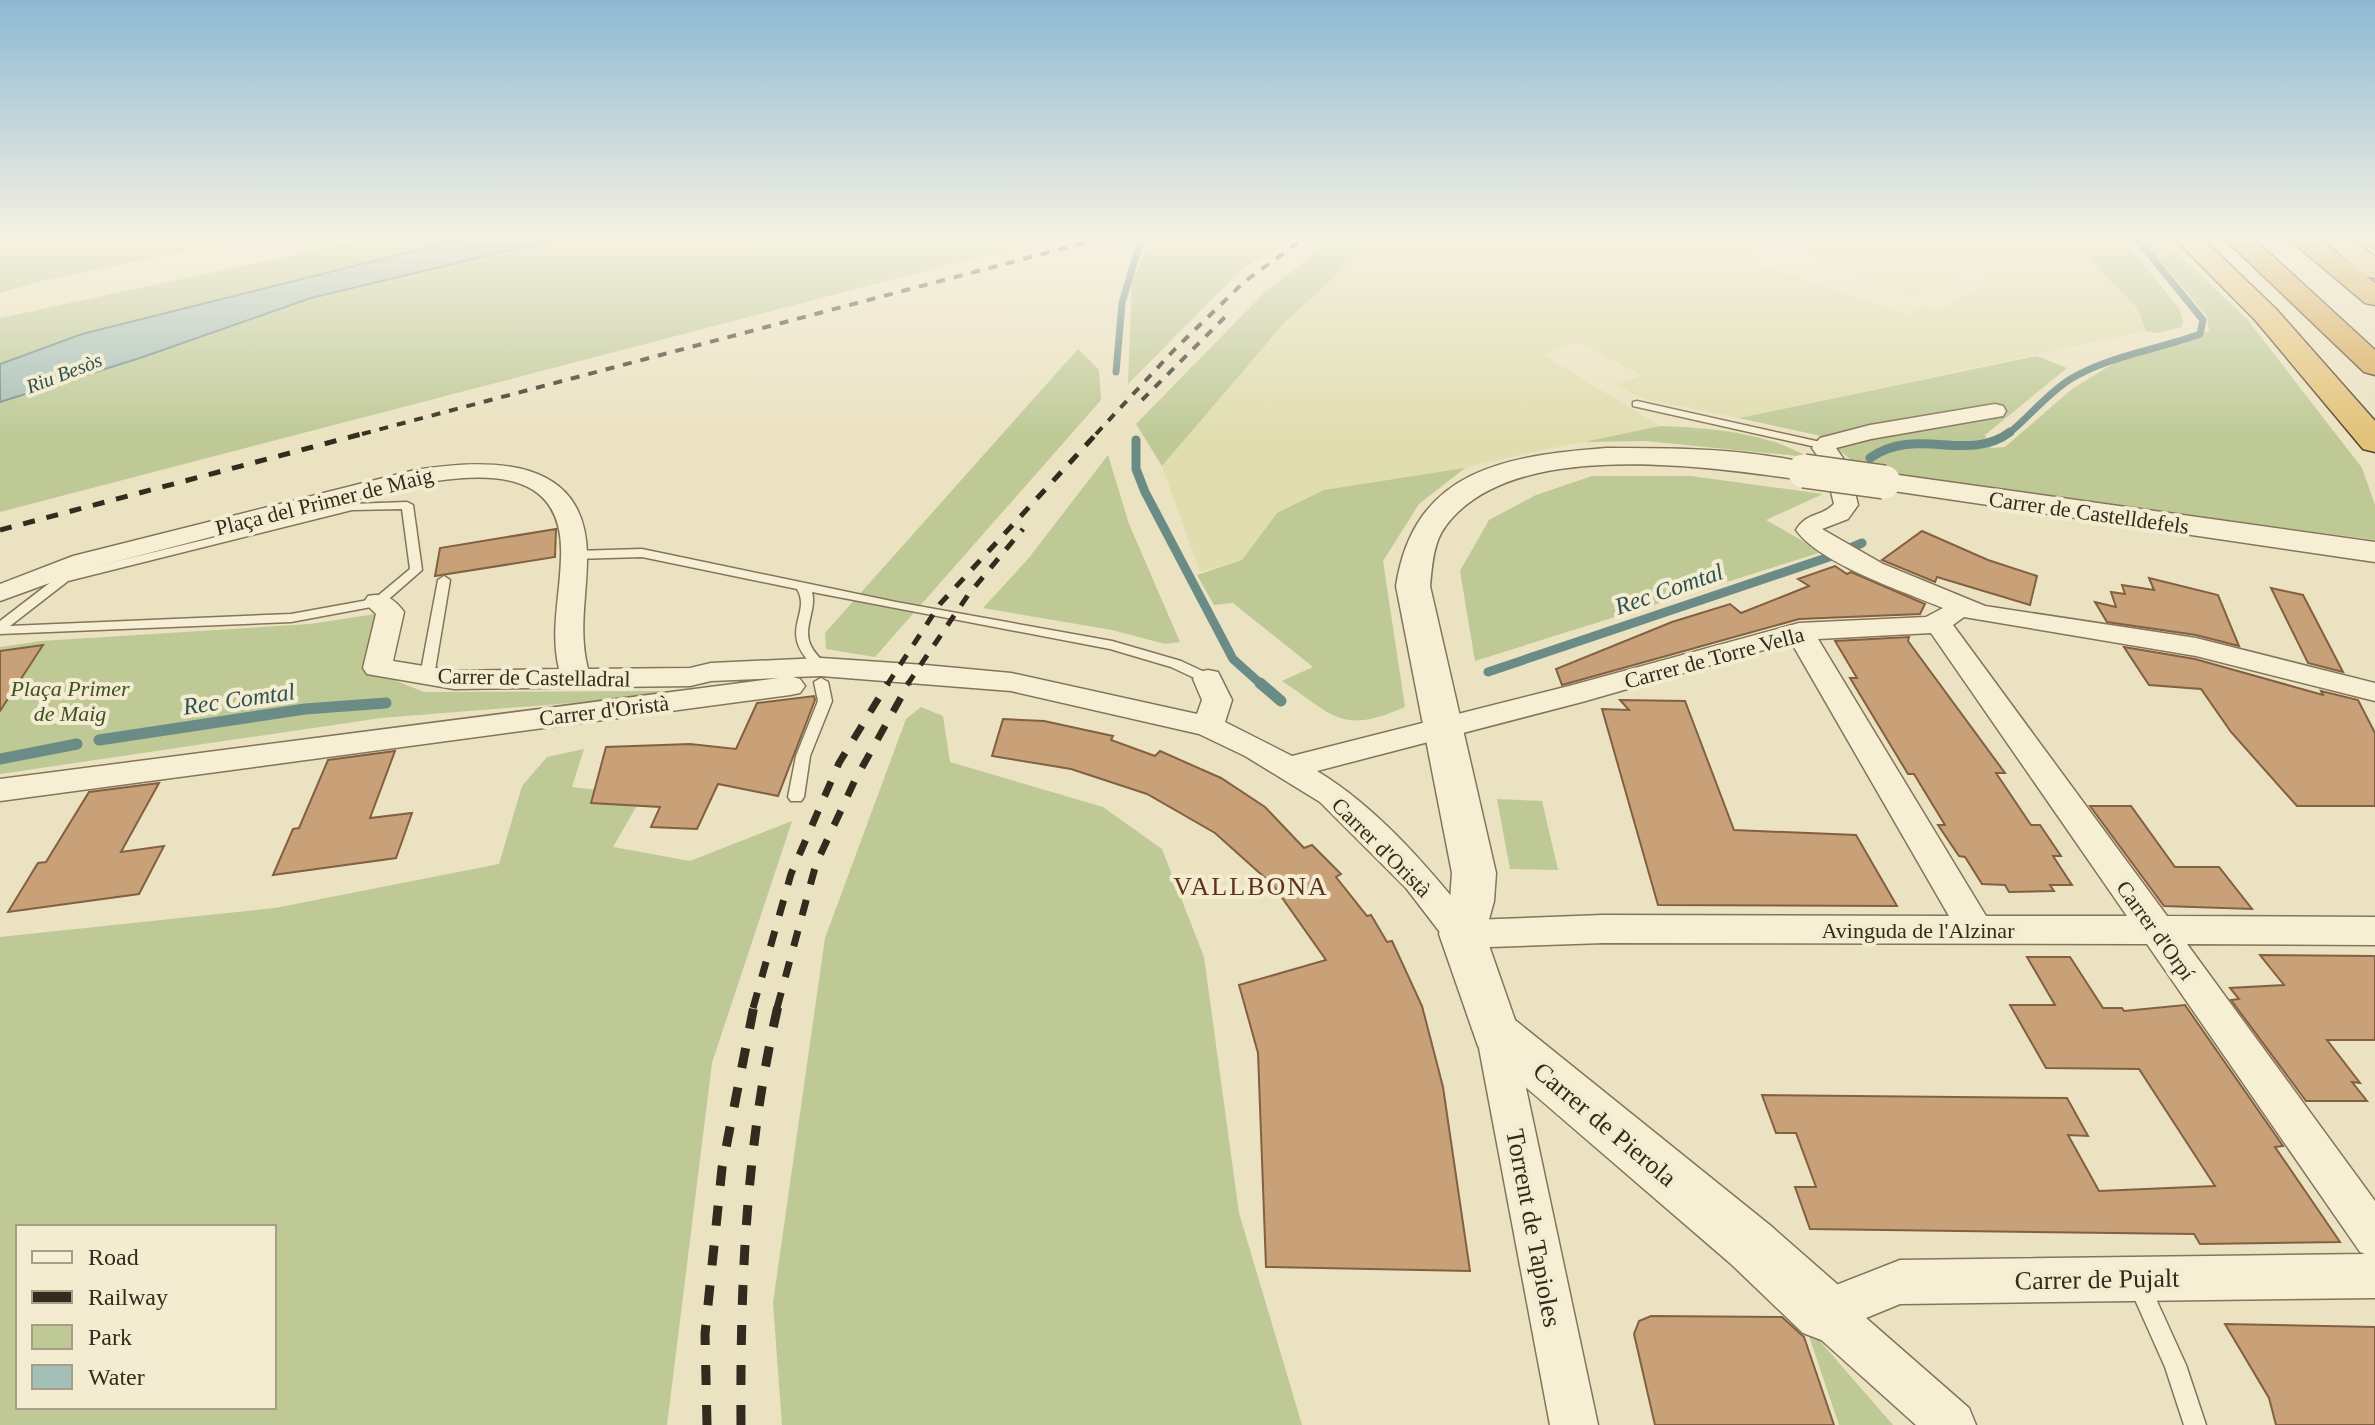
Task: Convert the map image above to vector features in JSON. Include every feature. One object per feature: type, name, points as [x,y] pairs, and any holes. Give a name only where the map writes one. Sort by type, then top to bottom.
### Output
[{"type":"highway","points":[[2256,306],[2375,442]]},
{"type":"highway","points":[[2310,306],[2375,366]]},
{"type":"highway","points":[[2339,306],[2375,337]]},
{"type":"street","points":[[1950,615],[1842,553],[1809,530],[1813,523],[1839,514],[1846,505],[1837,467],[1825,446],[1870,432],[1995,411]]},
{"type":"street","name":"Carrer de Castelldefels","points":[[1443,726],[1413,586],[1419,552],[1432,522],[1459,497],[1492,478],[1577,457],[1703,457],[2362,551]]},
{"type":"street","name":"Plaça del Primer de Maig","points":[[0,593],[82,562],[448,471],[509,472],[535,479],[564,503],[571,522],[574,555],[566,604],[566,635],[576,679]]},
{"type":"street","name":"Carrer de Castelladral","points":[[378,602],[390,612],[377,668],[454,680],[690,677],[711,672],[821,675]]},
{"type":"street","name":"Carrer de Torre Vella","points":[[1288,768],[1572,695],[1799,631],[1950,615],[1995,617],[2196,647],[2375,692]]},
{"type":"street","name":"Carrer d'Orpí","points":[[1950,615],[2156,931],[2375,1237]]},
{"type":"street","points":[[1799,631],[1976,931]]},
{"type":"street","name":"Carrer d'Oristà","points":[[0,790],[731,694],[821,675],[837,680],[946,691],[1149,729],[1208,726],[1331,794],[1418,879],[1462,934]]},
{"type":"street","name":"Carrer de Castelladral","points":[[690,677],[731,694]]},
{"type":"street","points":[[1208,679],[1217,700],[1208,726]]},
{"type":"street","points":[[1443,726],[1474,873],[1472,901],[1462,934],[1495,1032]]},
{"type":"street","name":"Avinguda de l'Alzinar","points":[[1462,934],[1603,929],[2375,931]]},
{"type":"street","name":"Carrer de Pierola","points":[[1495,1032],[1751,1245],[1952,1425]]},
{"type":"street","name":"Torrent de Tapioles","points":[[1495,1032],[1574,1425]]},
{"type":"street","name":"Carrer de Pujalt","points":[[1824,1312],[1900,1282],[2375,1276]]},
{"type":"lane","points":[[1637,404],[1825,446]]},
{"type":"lane","points":[[407,505],[416,570],[378,602],[291,618],[0,628],[64,578],[352,507],[407,505]]},
{"type":"lane","points":[[574,555],[642,553],[896,606],[1112,645],[1176,664],[1208,679]]},
{"type":"lane","name":"Carrer de Castelladral","points":[[427,676],[444,580]]},
{"type":"lane","points":[[796,797],[803,756],[825,701],[821,675],[801,636],[809,598],[807,590],[799,584]]},
{"type":"lane","points":[[2137,1279],[2175,1365],[2195,1425]]},
{"type":"shaded area","points":[[1303,306],[1882,306],[1908,314],[1919,306],[1938,311],[1948,306],[2135,306],[2146,331],[1739,418],[1644,399],[1616,385],[1642,375],[1576,341],[1543,355],[1660,426],[1510,457],[1277,513],[1242,560],[1200,572],[1162,466],[1285,322]]},
{"type":"green space","points":[[58,306],[196,306],[82,334],[0,364],[0,318]]},
{"type":"green space","points":[[290,306],[793,306],[0,512],[0,402],[140,358]]},
{"type":"green space","points":[[1131,306],[1206,306],[1128,384]]},
{"type":"green space","points":[[1252,306],[1303,306],[1285,322],[1162,466],[1136,424]]},
{"type":"green space","points":[[2135,306],[2177,306],[2183,321],[2181,327],[2158,333],[2146,331]]},
{"type":"green space","points":[[2198,306],[2233,306],[2247,319],[2362,468],[2375,505],[2375,540],[1865,471],[1821,436],[1739,418],[2037,356],[2067,368],[1985,435],[1991,448],[2005,447],[2072,389],[2119,360],[2209,331],[2207,316]]},
{"type":"green space","points":[[1078,349],[1099,370],[1101,400],[875,657],[826,649],[825,633]]},
{"type":"green space","points":[[1660,426],[1717,430],[1755,437],[1808,457],[1645,441],[1584,442]]},
{"type":"green space","points":[[1108,455],[1129,524],[1180,642],[1165,644],[1112,630],[983,608],[1028,559]]},
{"type":"green space","points":[[1465,468],[1419,504],[1383,561],[1405,707],[1366,720],[1339,718],[1327,712],[1282,681],[1313,667],[1233,603],[1214,605],[1197,575],[1242,560],[1277,513],[1324,490]]},
{"type":"green space","points":[[1592,476],[1691,476],[1823,494],[1766,520],[1822,552],[1475,661],[1460,571],[1489,520],[1536,495]]},
{"type":"green space","name":"Plaça Primer de Maig","points":[[382,613],[374,665],[394,680],[424,692],[664,691],[661,696],[381,718],[0,774],[0,647],[41,641],[310,624]]},
{"type":"green space","points":[[921,707],[943,716],[950,762],[1103,807],[1162,849],[1204,957],[1239,1213],[1302,1425],[782,1425],[773,1303],[825,938],[906,719]]},
{"type":"green space","points":[[584,749],[572,787],[643,795],[613,847],[690,861],[792,821],[712,1063],[667,1425],[0,1425],[0,937],[275,908],[499,864],[522,786],[547,757]]},
{"type":"green space","points":[[1497,799],[1542,801],[1558,870],[1510,869]]},
{"type":"green space","points":[[1805,1324],[1893,1425],[1839,1425]]},
{"type":"water","name":"Riu Besòs","points":[[196,306],[290,306],[140,358],[0,402],[0,364],[82,334]]},
{"type":"building","points":[[556,529],[555,557],[435,576],[440,548]]},
{"type":"building","points":[[1922,531],[1988,560],[2037,576],[2030,605],[1937,577],[1935,582],[1882,560]]},
{"type":"building","points":[[1835,566],[1847,574],[1851,572],[1925,604],[1920,614],[1799,619],[1562,685],[1556,669],[1672,622],[1730,604],[1741,613],[1809,586],[1798,579]]},
{"type":"building","points":[[2149,578],[2218,595],[2239,646],[2196,635],[2107,622],[2095,602],[2116,607],[2111,592],[2125,594],[2122,585],[2154,590]]},
{"type":"building","points":[[2271,588],[2303,595],[2343,672],[2308,663]]},
{"type":"building","points":[[1909,637],[1908,641],[2005,773],[1996,773],[2031,825],[2040,825],[2061,856],[2053,856],[2072,885],[2050,885],[2054,891],[2009,892],[2005,885],[1982,884],[1965,857],[1959,856],[1938,825],[1945,825],[1914,774],[1908,774],[1850,678],[1857,678],[1835,641]]},
{"type":"building","points":[[43,645],[0,711],[0,651]]},
{"type":"building","points":[[2124,647],[2195,659],[2323,695],[2321,691],[2358,700],[2375,733],[2375,806],[2297,806],[2231,732],[2201,689],[2149,685]]},
{"type":"building","points":[[814,696],[778,796],[718,784],[697,829],[651,827],[660,807],[591,803],[606,747],[690,744],[736,749],[757,703]]},
{"type":"building","points":[[1620,700],[1685,701],[1734,830],[1856,835],[1897,906],[1658,905],[1602,709],[1629,710]]},
{"type":"building","points":[[1003,719],[1044,721],[1113,736],[1111,740],[1155,756],[1160,751],[1221,778],[1265,807],[1304,848],[1312,845],[1341,874],[1336,877],[1367,916],[1371,915],[1387,942],[1392,941],[1422,1006],[1443,1087],[1470,1271],[1266,1267],[1258,1053],[1239,985],[1326,960],[1273,885],[1215,833],[1147,794],[1071,769],[992,756]]},
{"type":"building","points":[[395,751],[370,818],[412,813],[396,858],[273,875],[293,829],[299,828],[328,760]]},
{"type":"building","points":[[159,783],[121,852],[164,846],[139,894],[8,912],[38,863],[46,862],[89,792]]},
{"type":"building","points":[[2090,806],[2131,806],[2175,867],[2219,867],[2252,909],[2164,906]]},
{"type":"building","points":[[2260,955],[2375,956],[2375,1040],[2327,1040],[2360,1083],[2352,1082],[2367,1101],[2306,1101],[2231,1000],[2239,999],[2230,988],[2284,985]]},
{"type":"building","points":[[2027,957],[2070,957],[2103,1008],[2122,1008],[2124,1011],[2185,1005],[2283,1146],[2275,1147],[2340,1242],[2200,1244],[2194,1234],[1810,1229],[1795,1187],[1816,1187],[1796,1133],[1776,1133],[1762,1095],[2067,1098],[2088,1136],[2068,1135],[2099,1191],[2215,1186],[2139,1069],[2046,1068],[2010,1005],[2055,1005]]},
{"type":"building","points":[[1651,1316],[1782,1317],[1804,1337],[1834,1425],[1655,1425],[1634,1334],[1639,1321]]},
{"type":"building","points":[[2225,1324],[2375,1327],[2375,1425],[2276,1425],[2269,1398]]},
{"type":"waterway","points":[[1116,372],[1122,306]]},
{"type":"waterway","name":"Rec Comtal","points":[[2008,434],[2053,392],[2084,372],[2200,334],[2203,320],[2191,306]]},
{"type":"waterway","name":"Rec Comtal","points":[[1870,458],[1905,445],[1977,445],[1994,441],[2010,432]]},
{"type":"waterway","points":[[1136,440],[1136,469],[1145,492],[1233,659],[1262,685]]},
{"type":"waterway","name":"Rec Comtal","points":[[1488,672],[1829,557],[1862,543]]},
{"type":"waterway","points":[[1260,683],[1281,701]]},
{"type":"waterway","name":"Rec Comtal","points":[[99,740],[305,709],[386,703]]},
{"type":"waterway","name":"Rec Comtal","points":[[0,759],[77,744]]},
{"type":"railway","points":[[362,434],[848,306]]},
{"type":"railway","points":[[1096,434],[1220,306]]},
{"type":"railway","points":[[1142,400],[1227,315]]},
{"type":"railway","points":[[0,530],[369,432]]},
{"type":"railway","points":[[887,685],[940,604],[1098,432]]},
{"type":"railway","points":[[907,685],[968,595],[1023,529]]},
{"type":"railway","points":[[753,1008],[791,874],[839,763],[888,683]]},
{"type":"railway","points":[[777,1008],[816,864],[855,780],[909,683]]},
{"type":"railway","points":[[707,1425],[705,1334],[722,1168],[754,1006]]},
{"type":"railway","points":[[741,1425],[747,1214],[759,1110],[778,1006]]},
{"type":"district","name":"VALLBONA","points":[[1251,886]]}]
